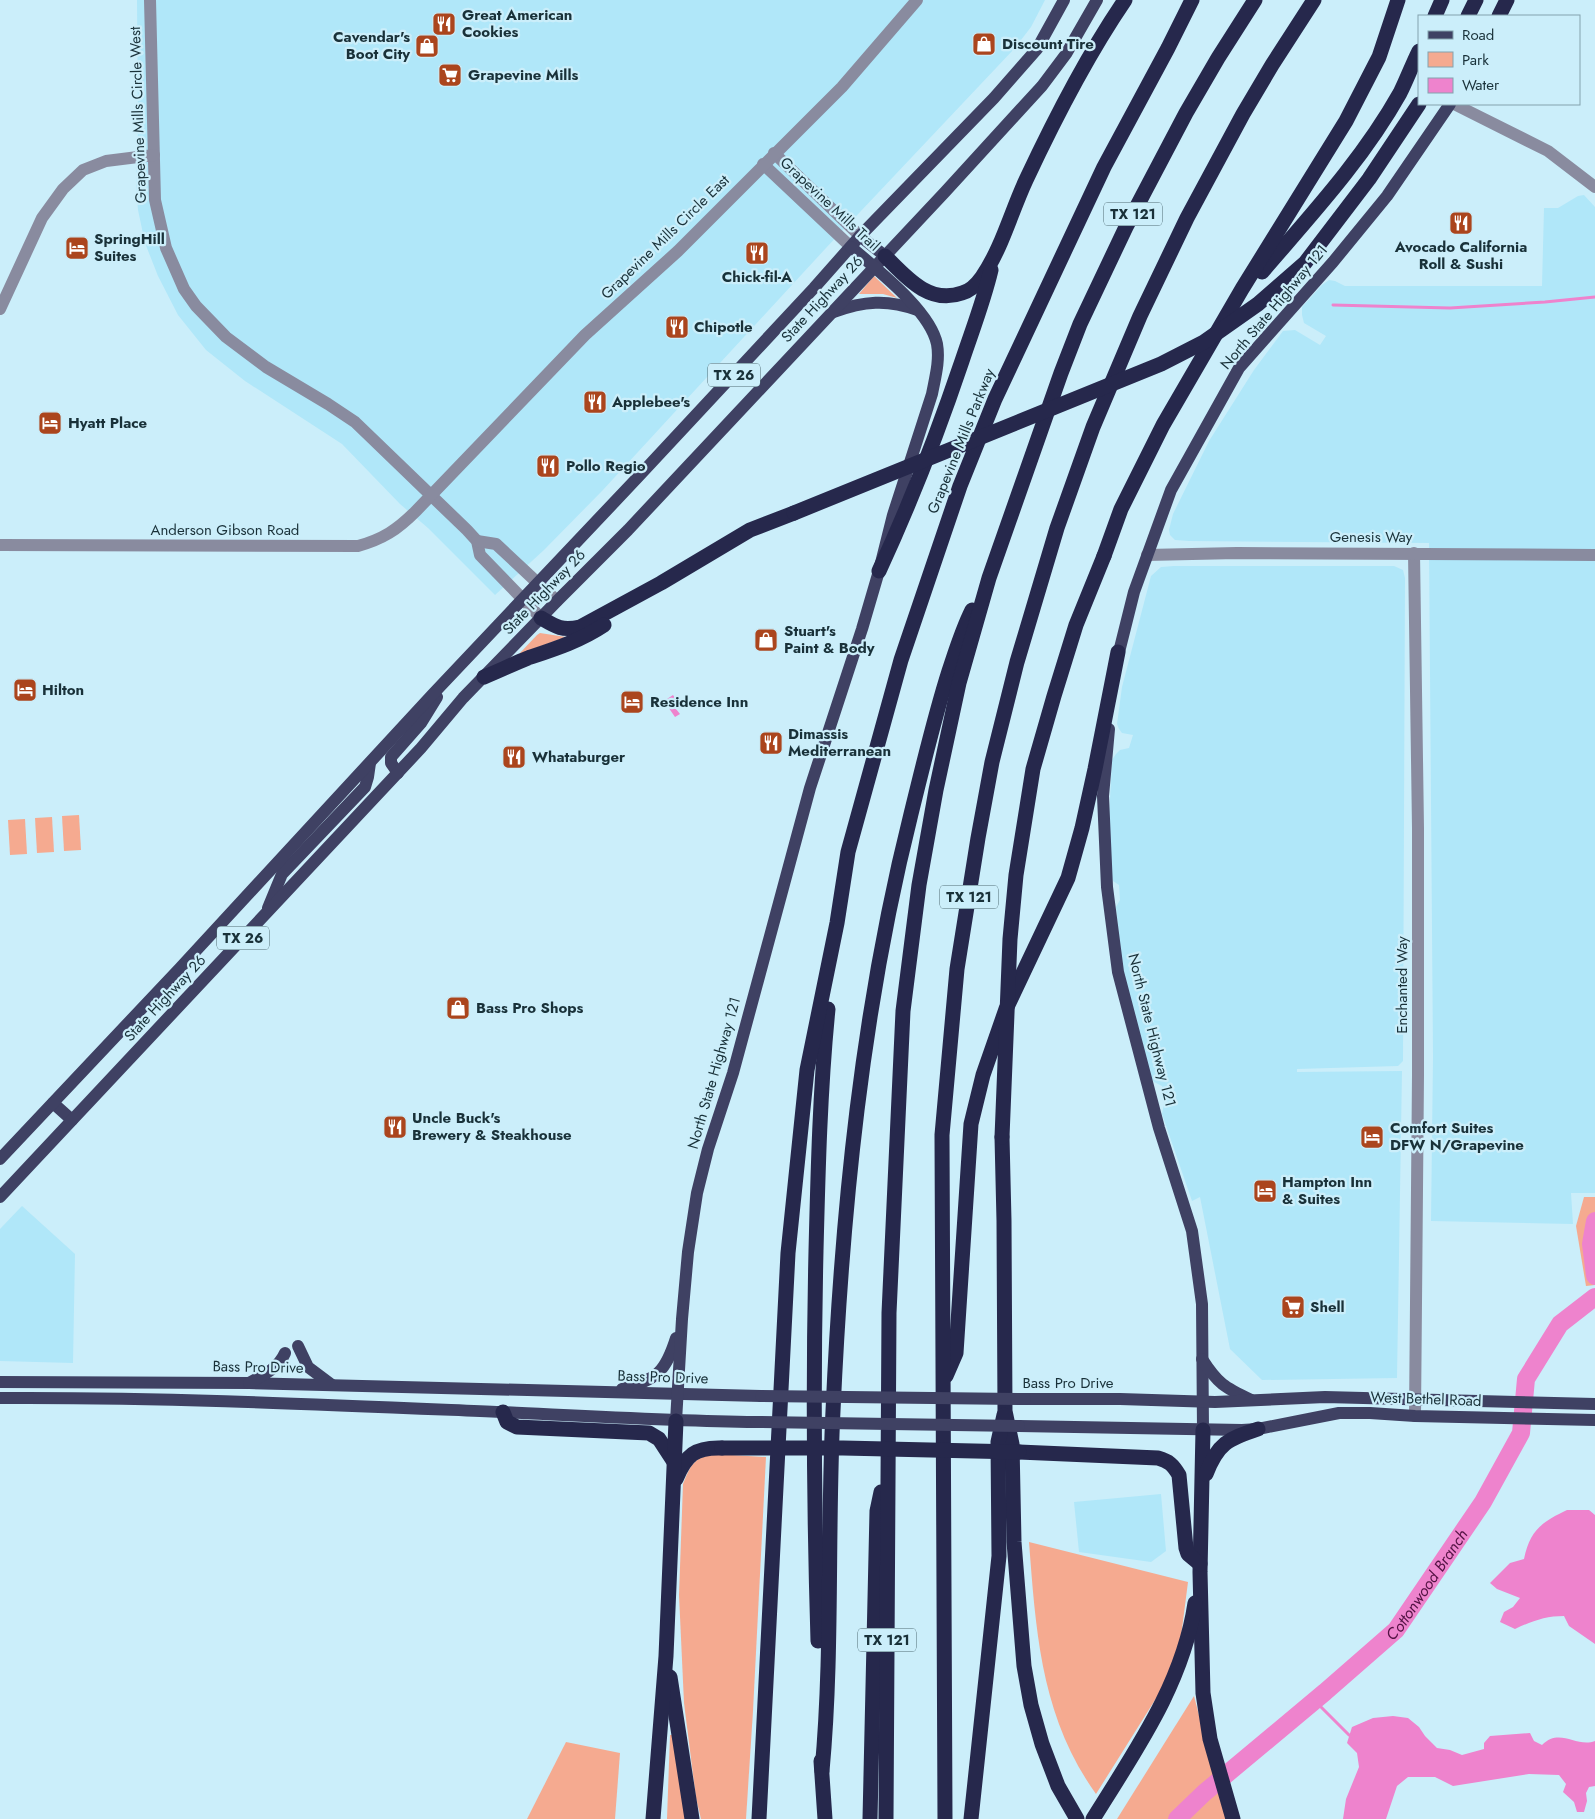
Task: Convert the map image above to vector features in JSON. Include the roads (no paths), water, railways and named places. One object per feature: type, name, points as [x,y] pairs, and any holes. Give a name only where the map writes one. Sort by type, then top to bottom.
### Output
[{"type":"highway","points":[[880,262],[934,295],[944,296],[962,293],[977,284],[995,254],[1046,138],[1087,60],[1125,0]]},
{"type":"highway","name":"Grapevine Mills Parkway","points":[[837,923],[848,852],[901,660],[960,486],[995,399],[1104,167],[1192,0]]},
{"type":"highway","name":"TX 121","points":[[886,1819],[889,1313],[903,1011],[919,885],[936,790],[959,683],[989,578],[1061,373],[1103,274],[1186,113],[1255,0]]},
{"type":"highway","name":"TX 121","points":[[944,1819],[942,1135],[957,969],[992,762],[1016,662],[1057,528],[1093,427],[1140,316],[1187,218],[1243,114],[1314,0]]},
{"type":"highway","points":[[1077,1819],[1058,1786],[1042,1744],[1031,1705],[1024,1666],[1014,1542],[1012,1444],[1005,1411],[1002,1137],[1011,930],[1016,875],[1033,769],[1076,625],[1121,509],[1163,425],[1234,303],[1346,121],[1379,58],[1398,0]]},
{"type":"highway","points":[[1435,15],[1442,0]]},
{"type":"highway","points":[[1468,15],[1476,0]]},
{"type":"highway","points":[[1500,15],[1507,0]]},
{"type":"highway","points":[[1234,303],[1324,200],[1356,160],[1400,92],[1418,53]]},
{"type":"highway","points":[[541,618],[560,629],[580,628],[750,530],[1162,364],[1204,342],[1258,304],[1304,263],[1369,179],[1418,105]]},
{"type":"highway","points":[[879,570],[904,518],[922,473],[989,281],[995,254]]},
{"type":"highway","points":[[822,1560],[842,1247],[853,1134],[873,994],[900,858],[937,709],[964,627],[989,578]]},
{"type":"highway","points":[[484,677],[526,659],[582,639],[630,607],[661,583]]},
{"type":"highway","points":[[944,1382],[956,1353],[971,1124],[983,1075],[1006,1009],[1068,878],[1090,795],[1118,652]]},
{"type":"highway","points":[[825,1819],[822,1771],[822,1560],[814,1355],[818,1161],[824,1050],[837,923]]},
{"type":"highway","points":[[759,1819],[788,1253],[807,1070],[837,923]]},
{"type":"highway","points":[[971,1819],[998,1556],[998,1442],[1005,1411]]},
{"type":"highway","points":[[503,1412],[508,1422],[516,1427],[649,1433],[659,1439],[674,1463]]},
{"type":"highway","points":[[653,1819],[666,1656],[676,1421]]},
{"type":"highway","points":[[1202,1482],[1218,1449],[1242,1435],[1258,1429]]},
{"type":"highway","points":[[1203,1430],[1200,1568],[1203,1693],[1210,1739],[1234,1819]]},
{"type":"highway","points":[[673,1488],[681,1466],[690,1455],[702,1450],[722,1448],[843,1448],[1019,1452],[1158,1458],[1167,1460],[1179,1475],[1186,1548],[1188,1554],[1200,1568],[1194,1611],[1178,1668],[1164,1701],[1092,1819]]},
{"type":"highway","points":[[870,1819],[877,1511],[888,1461]]},
{"type":"highway","points":[[666,1656],[692,1819]]},
{"type":"main road","name":"State Highway 26","points":[[0,1159],[639,476],[860,236],[994,98],[1026,63],[1049,29],[1064,0]]},
{"type":"main road","name":"State Highway 26","points":[[0,1197],[398,773],[463,698],[628,530],[880,262],[1042,86],[1066,54],[1097,0]]},
{"type":"main road","points":[[1507,15],[1516,0]]},
{"type":"main road","name":"North State Highway 121","points":[[1203,1430],[1202,1304],[1192,1231],[1159,1128],[1118,972],[1107,887],[1104,788],[1118,652],[1134,592],[1170,490],[1239,368],[1333,262],[1387,196],[1451,105]]},
{"type":"main road","name":"Grapevine Mills Trail","points":[[860,236],[880,262]]},
{"type":"main road","name":"Grapevine Mills Trail","points":[[851,247],[880,262]]},
{"type":"main road","name":"North State Highway 121","points":[[676,1421],[682,1319],[697,1193],[708,1149],[733,1073],[810,788],[879,570],[892,515],[932,394],[936,375],[937,343],[931,327],[922,312],[880,262]]},
{"type":"main road","points":[[831,314],[852,305],[878,303],[905,306],[922,312]]},
{"type":"main road","points":[[398,773],[391,763],[391,757],[435,704],[443,684]]},
{"type":"main road","points":[[266,912],[282,874],[365,787],[370,763]]},
{"type":"main road","points":[[53,1103],[72,1120]]},
{"type":"main road","points":[[612,1392],[633,1386],[660,1373],[672,1351],[682,1319]]},
{"type":"main road","points":[[298,1346],[308,1367],[332,1385]]},
{"type":"main road","points":[[249,1383],[276,1367],[285,1353]]},
{"type":"main road","points":[[1202,1359],[1210,1371],[1226,1387],[1253,1401]]},
{"type":"main road","name":"Bass Pro Drive","points":[[0,1382],[249,1383],[761,1396],[1120,1399],[1202,1402],[1326,1397]]},
{"type":"main road","name":"West Bethel Road","points":[[1326,1397],[1595,1404]]},
{"type":"main road","points":[[0,1398],[259,1402],[676,1421],[1203,1430],[1258,1429]]},
{"type":"main road","name":"West Bethel Road","points":[[1258,1429],[1339,1414],[1370,1413],[1415,1416],[1595,1420]]},
{"type":"street","name":"Grapevine Mills Circle West","points":[[150,0],[155,200],[166,248],[184,289],[196,306],[226,337],[266,368],[355,422],[477,541]]},
{"type":"street","name":"Grapevine Mills Circle East","points":[[432,496],[585,336],[678,251],[842,87],[917,0]]},
{"type":"street","points":[[1454,105],[1548,151],[1595,187]]},
{"type":"street","name":"Grapevine Mills Trail","points":[[774,153],[860,236]]},
{"type":"street","points":[[0,309],[42,218],[63,189],[83,170],[106,161],[154,155]]},
{"type":"street","name":"Grapevine Mills Trail","points":[[763,164],[851,247]]},
{"type":"street","name":"Anderson Gibson Road","points":[[0,545],[358,546],[379,540],[400,527],[432,496]]},
{"type":"street","points":[[541,618],[480,555],[477,541],[496,544],[557,601]]},
{"type":"street","name":"Genesis Way","points":[[1147,555],[1414,553],[1595,555]]},
{"type":"street","name":"Enchanted Way","points":[[1414,553],[1418,828],[1415,1416]]},
{"type":"water","points":[[673,695],[678,703],[676,709],[680,714],[675,717],[664,701]]},
{"type":"water","points":[[1567,1510],[1589,1510],[1595,1515],[1595,1644],[1569,1626],[1564,1616],[1539,1620],[1515,1629],[1500,1622],[1504,1612],[1513,1607],[1520,1598],[1497,1589],[1490,1583],[1510,1563],[1524,1559],[1530,1541],[1538,1528]]},
{"type":"water","points":[[1393,1716],[1408,1718],[1419,1727],[1437,1748],[1450,1750],[1462,1755],[1484,1749],[1484,1743],[1490,1736],[1530,1733],[1534,1741],[1542,1745],[1555,1738],[1581,1742],[1595,1741],[1595,1786],[1589,1787],[1586,1793],[1587,1801],[1584,1812],[1577,1812],[1574,1802],[1563,1792],[1566,1784],[1559,1775],[1529,1774],[1453,1786],[1435,1777],[1408,1777],[1397,1786],[1386,1819],[1343,1819],[1346,1799],[1359,1767],[1357,1753],[1347,1743],[1352,1727],[1373,1718]]},
{"type":"waterway","points":[[1333,305],[1450,308],[1595,297]]},
{"type":"waterway","name":"Cottonwood Branch","points":[[1595,1221],[1591,1244],[1595,1276]]},
{"type":"waterway","name":"Cottonwood Branch","points":[[1177,1819],[1204,1793],[1396,1630],[1483,1502],[1521,1433],[1526,1379],[1560,1324],[1595,1297]]},
{"type":"waterway","points":[[1314,1700],[1349,1735],[1353,1736]]},
{"type":"place","name":"Great American Cookies","points":[[444,24]]},
{"type":"place","name":"Discount Tire","points":[[984,44]]},
{"type":"place","name":"Cavendar's Boot City","points":[[427,46]]},
{"type":"place","name":"Grapevine Mills","points":[[450,75]]},
{"type":"place","name":"Avocado California Roll & Sushi","points":[[1461,223]]},
{"type":"place","name":"SpringHill Suites","points":[[77,248]]},
{"type":"place","name":"Chick-fil-A","points":[[757,253]]},
{"type":"place","name":"Chipotle","points":[[677,327]]},
{"type":"place","name":"Applebee's","points":[[595,402]]},
{"type":"place","name":"Hyatt Place","points":[[50,423]]},
{"type":"place","name":"Pollo Regio","points":[[548,466]]},
{"type":"place","name":"Stuart's Paint & Body","points":[[766,640]]},
{"type":"place","name":"Hilton","points":[[25,690]]},
{"type":"place","name":"Residence Inn","points":[[632,702]]},
{"type":"place","name":"Dimassis Mediterranean","points":[[771,743]]},
{"type":"place","name":"Whataburger","points":[[514,757]]},
{"type":"place","name":"Bass Pro Shops","points":[[458,1008]]},
{"type":"place","name":"Uncle Buck's Brewery & Steakhouse","points":[[395,1127]]},
{"type":"place","name":"Comfort Suites DFW N/Grapevine","points":[[1372,1137]]},
{"type":"place","name":"Hampton Inn & Suites","points":[[1265,1191]]},
{"type":"place","name":"Shell","points":[[1293,1307]]}]
